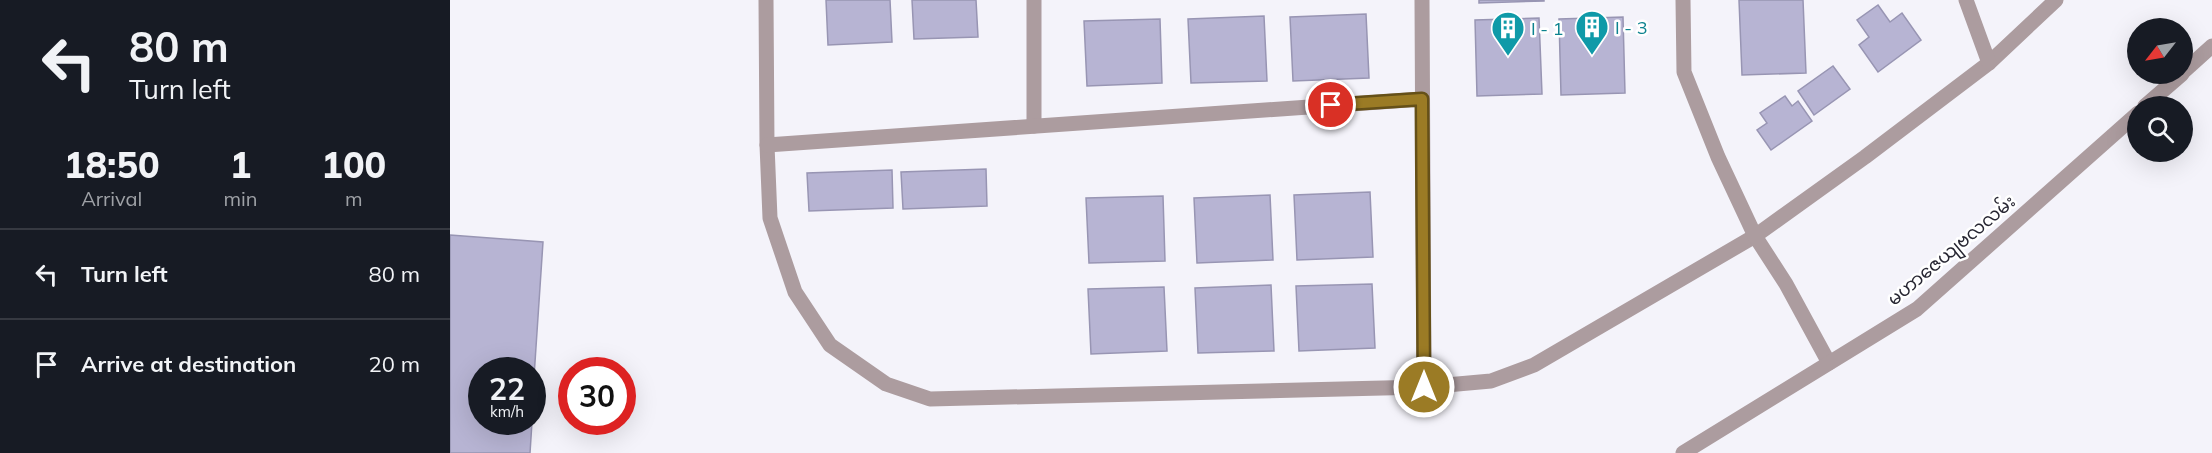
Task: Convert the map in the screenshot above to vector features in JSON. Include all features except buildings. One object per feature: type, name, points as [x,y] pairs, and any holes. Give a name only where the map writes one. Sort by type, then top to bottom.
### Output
[{"type":"street","points":[[766,0],[770,218],[795,292],[830,345],[886,384],[930,399],[1424,387],[1491,381],[1534,365],[1755,236],[1865,157],[1989,63],[2055,0]]},
{"type":"street","points":[[1034,0],[1035,126]]},
{"type":"street","points":[[1422,0],[1424,387]]},
{"type":"street","points":[[1683,0],[1684,72],[1718,157],[1755,236],[1786,284],[1829,363]]},
{"type":"street","points":[[1966,0],[1989,63]]},
{"type":"street","points":[[2193,63],[2212,46]]},
{"type":"street","points":[[2156,96],[2170,84]]},
{"type":"street","points":[[767,144],[1422,99]]},
{"type":"street","name":"မဟာဇေယျဗလလမ်း","points":[[1683,453],[1917,309],[2127,123]]},
{"type":"place","name":"I - 3","points":[[1592,56]]},
{"type":"place","name":"I - 1","points":[[1508,57]]},
{"type":"route","points":[[1331,105],[1422,99],[1424,387]]}]
